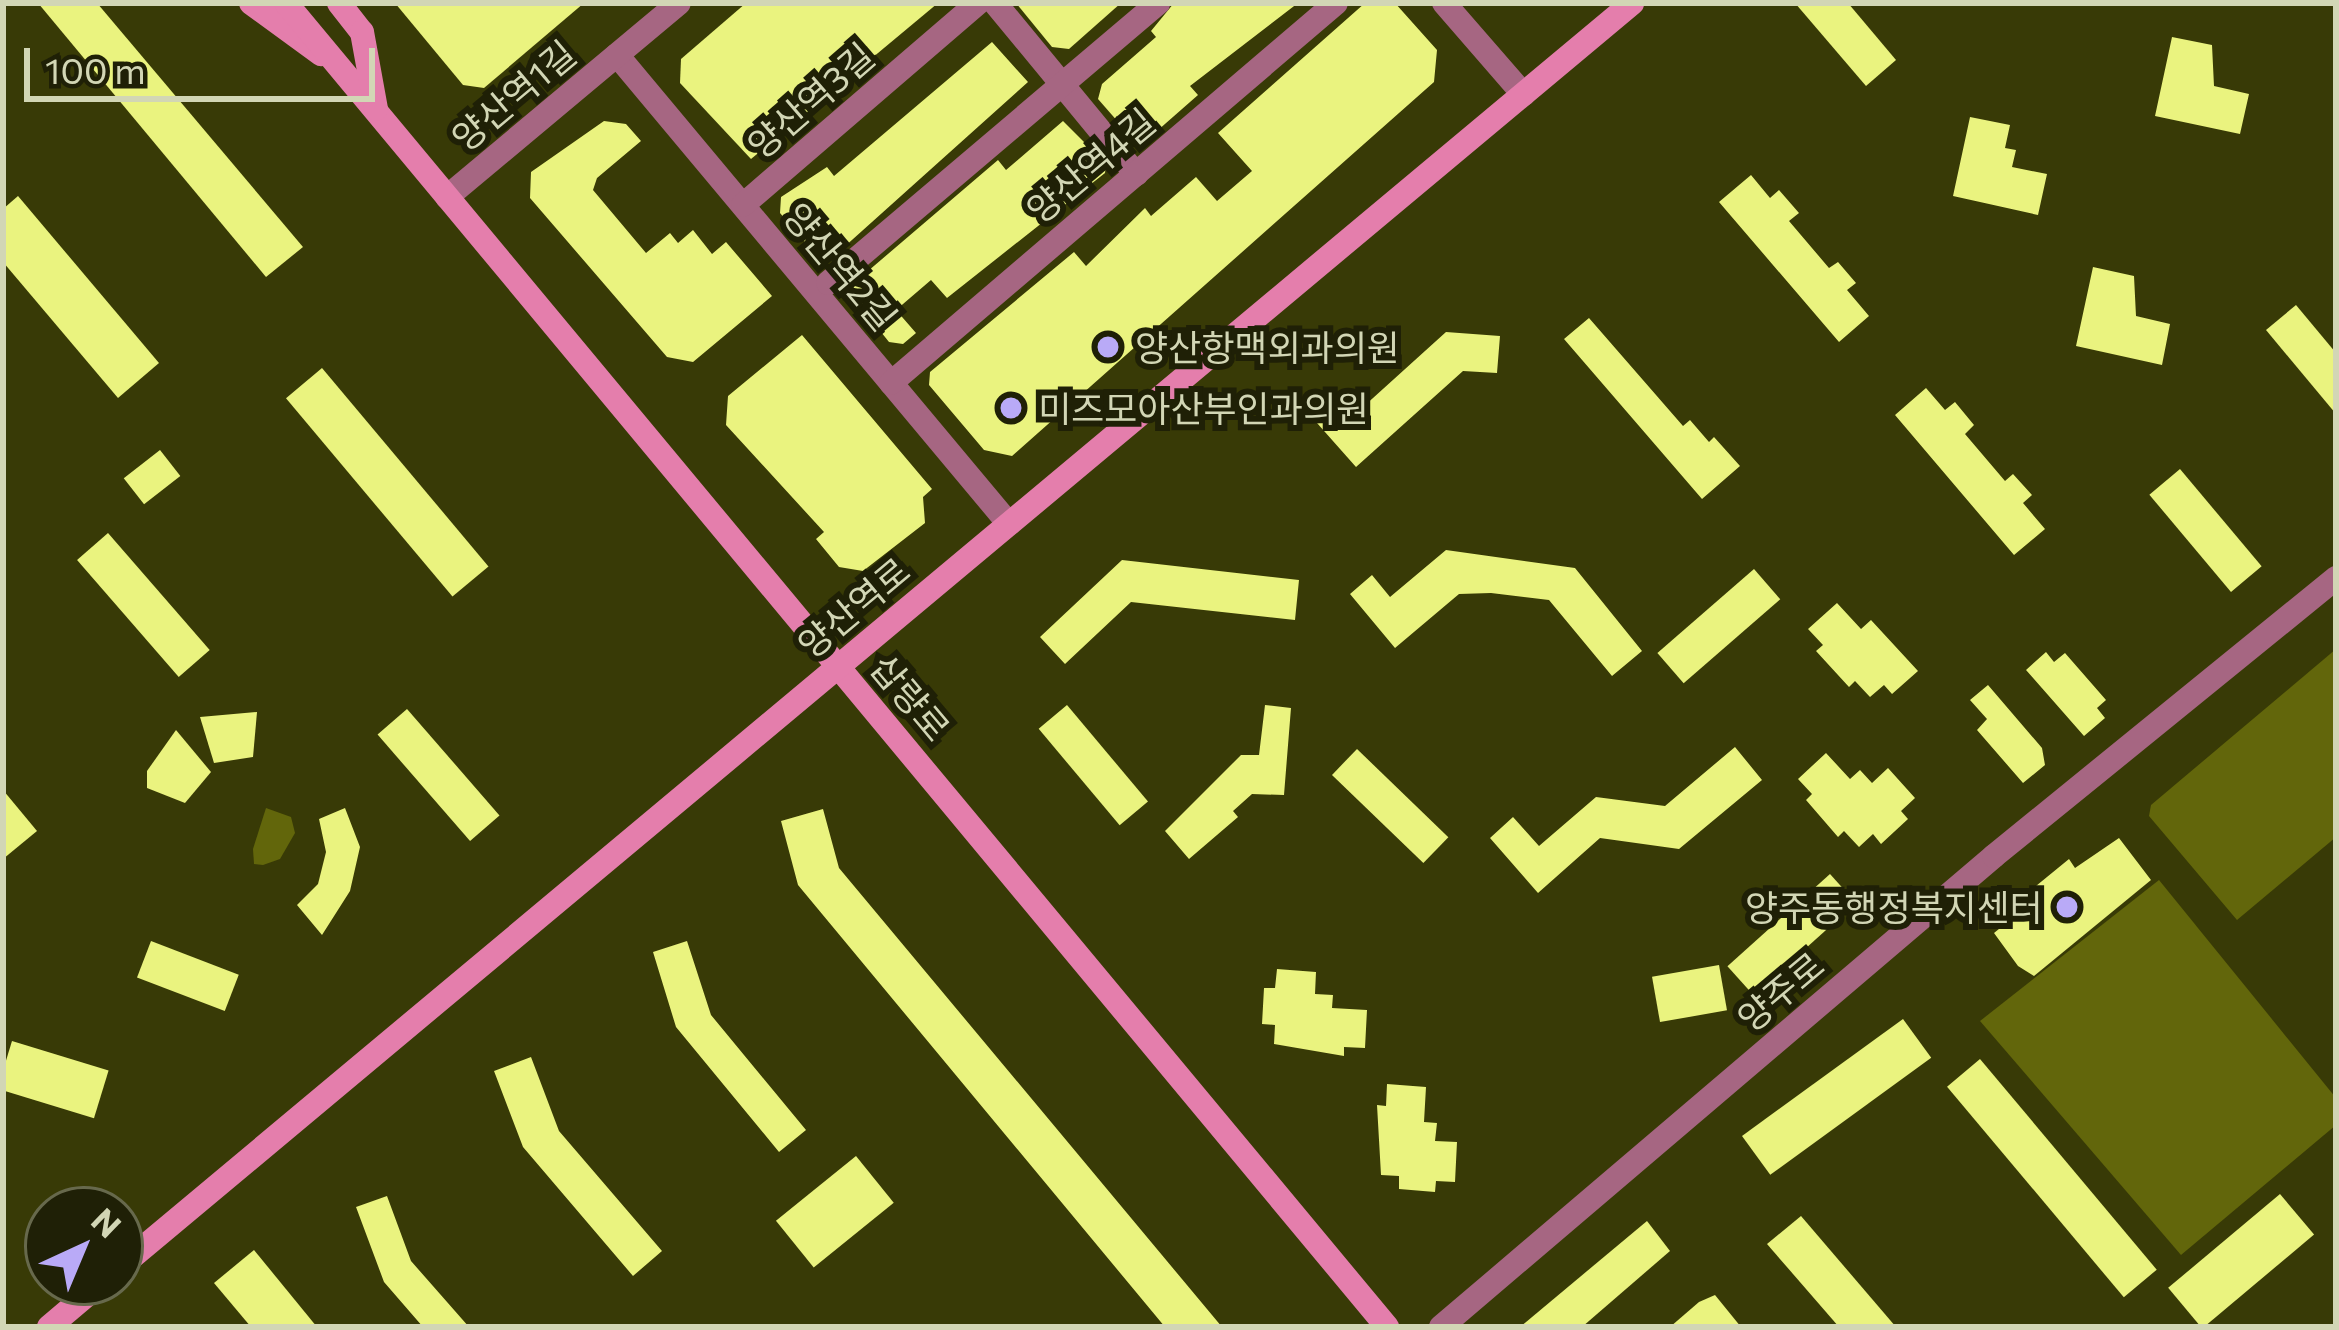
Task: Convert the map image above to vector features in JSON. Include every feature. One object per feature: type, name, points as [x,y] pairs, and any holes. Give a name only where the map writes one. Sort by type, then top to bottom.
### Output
[{"type":"street","points":[[251,3],[274,27],[337,63]]},
{"type":"street","name":"삽량로","points":[[286,3],[1387,1327]]},
{"type":"street","points":[[339,3],[362,32],[376,111]]},
{"type":"street","name":"양산역1길","points":[[447,196],[679,3]]},
{"type":"street","name":"양산역3길","points":[[743,206],[978,3]]},
{"type":"street","points":[[994,3],[1136,174]]},
{"type":"street","points":[[828,283],[1158,3]]},
{"type":"street","name":"양산역4길","points":[[891,382],[1336,3]]},
{"type":"street","points":[[1444,3],[1523,94]]},
{"type":"street","name":"양산역로","points":[[144,1247],[1632,3]]},
{"type":"street","name":"양산역2길","points":[[617,55],[1009,524]]},
{"type":"street","name":"양주로","points":[[1441,1327],[1994,856],[2336,578]]},
{"type":"street","points":[[49,1327],[74,1306]]},
{"type":"shaded area","points":[[2336,649],[2336,837],[2237,920],[2149,816],[2151,805]]},
{"type":"shaded area","points":[[266,808],[291,817],[295,833],[280,859],[254,864],[253,849]]},
{"type":"shaded area","points":[[2159,880],[2336,1098],[2336,1125],[2181,1255],[1980,1021]]},
{"type":"building","points":[[38,3],[97,3],[303,247],[266,277]]},
{"type":"building","points":[[395,3],[584,3],[484,88],[463,85]]},
{"type":"building","points":[[746,3],[938,3],[751,159],[680,83],[681,59]]},
{"type":"building","points":[[1016,3],[1121,3],[1069,49],[1052,47]]},
{"type":"building","points":[[1174,3],[1298,3],[1190,86],[1198,95],[1149,138],[1133,139],[1098,99],[1102,84],[1156,37],[1151,31]]},
{"type":"building","points":[[1365,3],[1395,3],[1437,50],[1434,82],[1012,456],[984,450],[929,385],[930,372],[1074,252],[1086,266],[1145,208],[1151,216],[1196,177],[1217,201],[1252,171],[1218,133]]},
{"type":"building","points":[[1795,3],[1848,3],[1896,60],[1866,86]]},
{"type":"building","points":[[2172,37],[2212,45],[2214,86],[2249,94],[2240,134],[2155,116]]},
{"type":"building","points":[[992,42],[1028,82],[833,257],[816,255],[780,213],[781,197],[827,167],[834,176]]},
{"type":"building","points":[[1970,117],[2010,125],[2005,148],[2016,150],[2012,167],[2047,174],[2038,215],[1953,196]]},
{"type":"building","points":[[604,121],[626,124],[641,141],[597,178],[593,190],[646,253],[670,233],[678,243],[693,230],[712,254],[726,242],[772,296],[693,362],[667,357],[530,198],[531,172]]},
{"type":"building","points":[[1063,121],[1106,164],[1105,173],[947,298],[931,280],[896,310],[916,333],[903,344],[889,342],[853,297],[854,283],[998,160],[1006,170]]},
{"type":"building","points":[[1751,175],[1770,198],[1779,190],[1799,213],[1789,221],[1829,268],[1838,262],[1856,283],[1847,290],[1869,316],[1839,342],[1719,202]]},
{"type":"building","points":[[18,196],[159,363],[118,398],[3,262],[3,209]]},
{"type":"building","points":[[2093,267],[2134,276],[2136,316],[2170,324],[2162,365],[2076,346]]},
{"type":"building","points":[[2296,305],[2336,353],[2336,414],[2266,330]]},
{"type":"building","points":[[1589,318],[1683,426],[1690,420],[1709,442],[1714,437],[1740,466],[1702,499],[1564,339]]},
{"type":"building","points":[[1446,332],[1500,336],[1497,373],[1463,371],[1356,467],[1309,414],[1331,394],[1352,417]]},
{"type":"building","points":[[802,335],[932,489],[923,497],[925,523],[863,571],[839,567],[816,539],[824,532],[726,425],[728,396]]},
{"type":"building","points":[[322,368],[488,566],[452,597],[286,398]]},
{"type":"building","points":[[1926,388],[1945,410],[1955,402],[1974,425],[1965,434],[2005,481],[2013,474],[2032,495],[2023,503],[2045,529],[2014,555],[1895,415]]},
{"type":"building","points":[[160,450],[180,476],[144,504],[124,478]]},
{"type":"building","points":[[2180,469],[2262,566],[2231,592],[2149,495]]},
{"type":"building","points":[[108,533],[210,650],[179,677],[77,560]]},
{"type":"building","points":[[1446,550],[1575,568],[1642,651],[1612,676],[1549,600],[1491,593],[1459,594],[1395,648],[1350,594],[1372,575],[1390,597]]},
{"type":"building","points":[[1122,560],[1299,580],[1295,620],[1131,602],[1065,664],[1040,637]]},
{"type":"building","points":[[1754,569],[1780,599],[1684,683],[1657,653]]},
{"type":"building","points":[[1837,603],[1861,629],[1871,620],[1918,671],[1892,694],[1884,685],[1870,697],[1855,681],[1849,687],[1816,651],[1823,645],[1808,629]]},
{"type":"building","points":[[2046,652],[2054,662],[2065,653],[2106,700],[2097,708],[2105,718],[2084,736],[2026,670]]},
{"type":"building","points":[[1988,685],[2042,748],[2045,765],[2023,783],[1977,730],[1987,719],[1970,700]]},
{"type":"building","points":[[1067,705],[1148,802],[1120,825],[1039,729]]},
{"type":"building","points":[[1265,705],[1291,708],[1284,795],[1252,794],[1233,811],[1238,817],[1189,859],[1165,831],[1241,755],[1259,755]]},
{"type":"building","points":[[407,709],[500,815],[470,841],[378,735]]},
{"type":"building","points":[[257,712],[253,757],[214,763],[200,717]]},
{"type":"building","points":[[176,730],[211,772],[185,803],[147,788],[147,771]]},
{"type":"building","points":[[1735,747],[1762,780],[1679,849],[1600,838],[1538,893],[1490,838],[1513,817],[1539,846],[1596,797],[1665,806]]},
{"type":"building","points":[[1357,749],[1448,837],[1423,863],[1332,775]]},
{"type":"building","points":[[1826,753],[1850,779],[1860,770],[1872,783],[1888,768],[1915,798],[1901,811],[1908,819],[1881,844],[1873,834],[1859,847],[1844,831],[1838,837],[1806,800],[1812,794],[1798,779]]},
{"type":"building","points":[[3,790],[37,831],[3,859]]},
{"type":"building","points":[[345,808],[360,847],[350,891],[322,935],[297,905],[318,884],[326,852],[319,819]]},
{"type":"building","points":[[823,809],[839,868],[1222,1327],[1165,1327],[798,885],[781,821]]},
{"type":"building","points":[[2119,838],[2151,880],[2034,976],[2018,966],[1994,933],[2010,920],[2004,912],[2069,859],[2075,868]]},
{"type":"building","points":[[1830,874],[1856,903],[1754,995],[1727,966]]},
{"type":"building","points":[[151,941],[239,975],[225,1011],[137,977]]},
{"type":"building","points":[[687,941],[711,1015],[806,1130],[779,1152],[676,1027],[653,952]]},
{"type":"building","points":[[1719,965],[1727,1010],[1660,1022],[1652,977]]},
{"type":"building","points":[[1277,969],[1316,972],[1315,994],[1333,995],[1332,1008],[1367,1010],[1365,1048],[1344,1047],[1344,1056],[1274,1044],[1275,1025],[1262,1024],[1264,988],[1275,988]]},
{"type":"building","points":[[1903,1019],[1931,1058],[1770,1175],[1742,1136]]},
{"type":"building","points":[[12,1041],[109,1071],[94,1118],[3,1091]]},
{"type":"building","points":[[531,1057],[559,1131],[662,1251],[633,1276],[523,1147],[494,1071]]},
{"type":"building","points":[[1980,1059],[2157,1270],[2124,1297],[1947,1087]]},
{"type":"building","points":[[1387,1084],[1426,1087],[1424,1122],[1437,1123],[1435,1141],[1457,1142],[1455,1182],[1436,1181],[1435,1192],[1399,1189],[1399,1176],[1381,1175],[1377,1105],[1386,1106]]},
{"type":"building","points":[[856,1156],[894,1203],[814,1267],[776,1221]]},
{"type":"building","points":[[2280,1194],[2314,1235],[2204,1327],[2168,1288]]},
{"type":"building","points":[[387,1196],[411,1261],[469,1327],[423,1327],[384,1282],[356,1207]]},
{"type":"building","points":[[1801,1216],[1896,1327],[1839,1327],[1767,1244]]},
{"type":"building","points":[[1647,1221],[1670,1251],[1582,1327],[1520,1327]]},
{"type":"building","points":[[254,1250],[317,1327],[251,1327],[214,1283]]},
{"type":"building","points":[[1715,1295],[1741,1327],[1670,1327],[1699,1302]]},
{"type":"place","name":"양산항맥외과의원","points":[[1108,347]]},
{"type":"place","name":"미즈모아산부인과의원","points":[[1011,408]]},
{"type":"place","name":"양주동행정복지센터","points":[[2067,907]]}]
